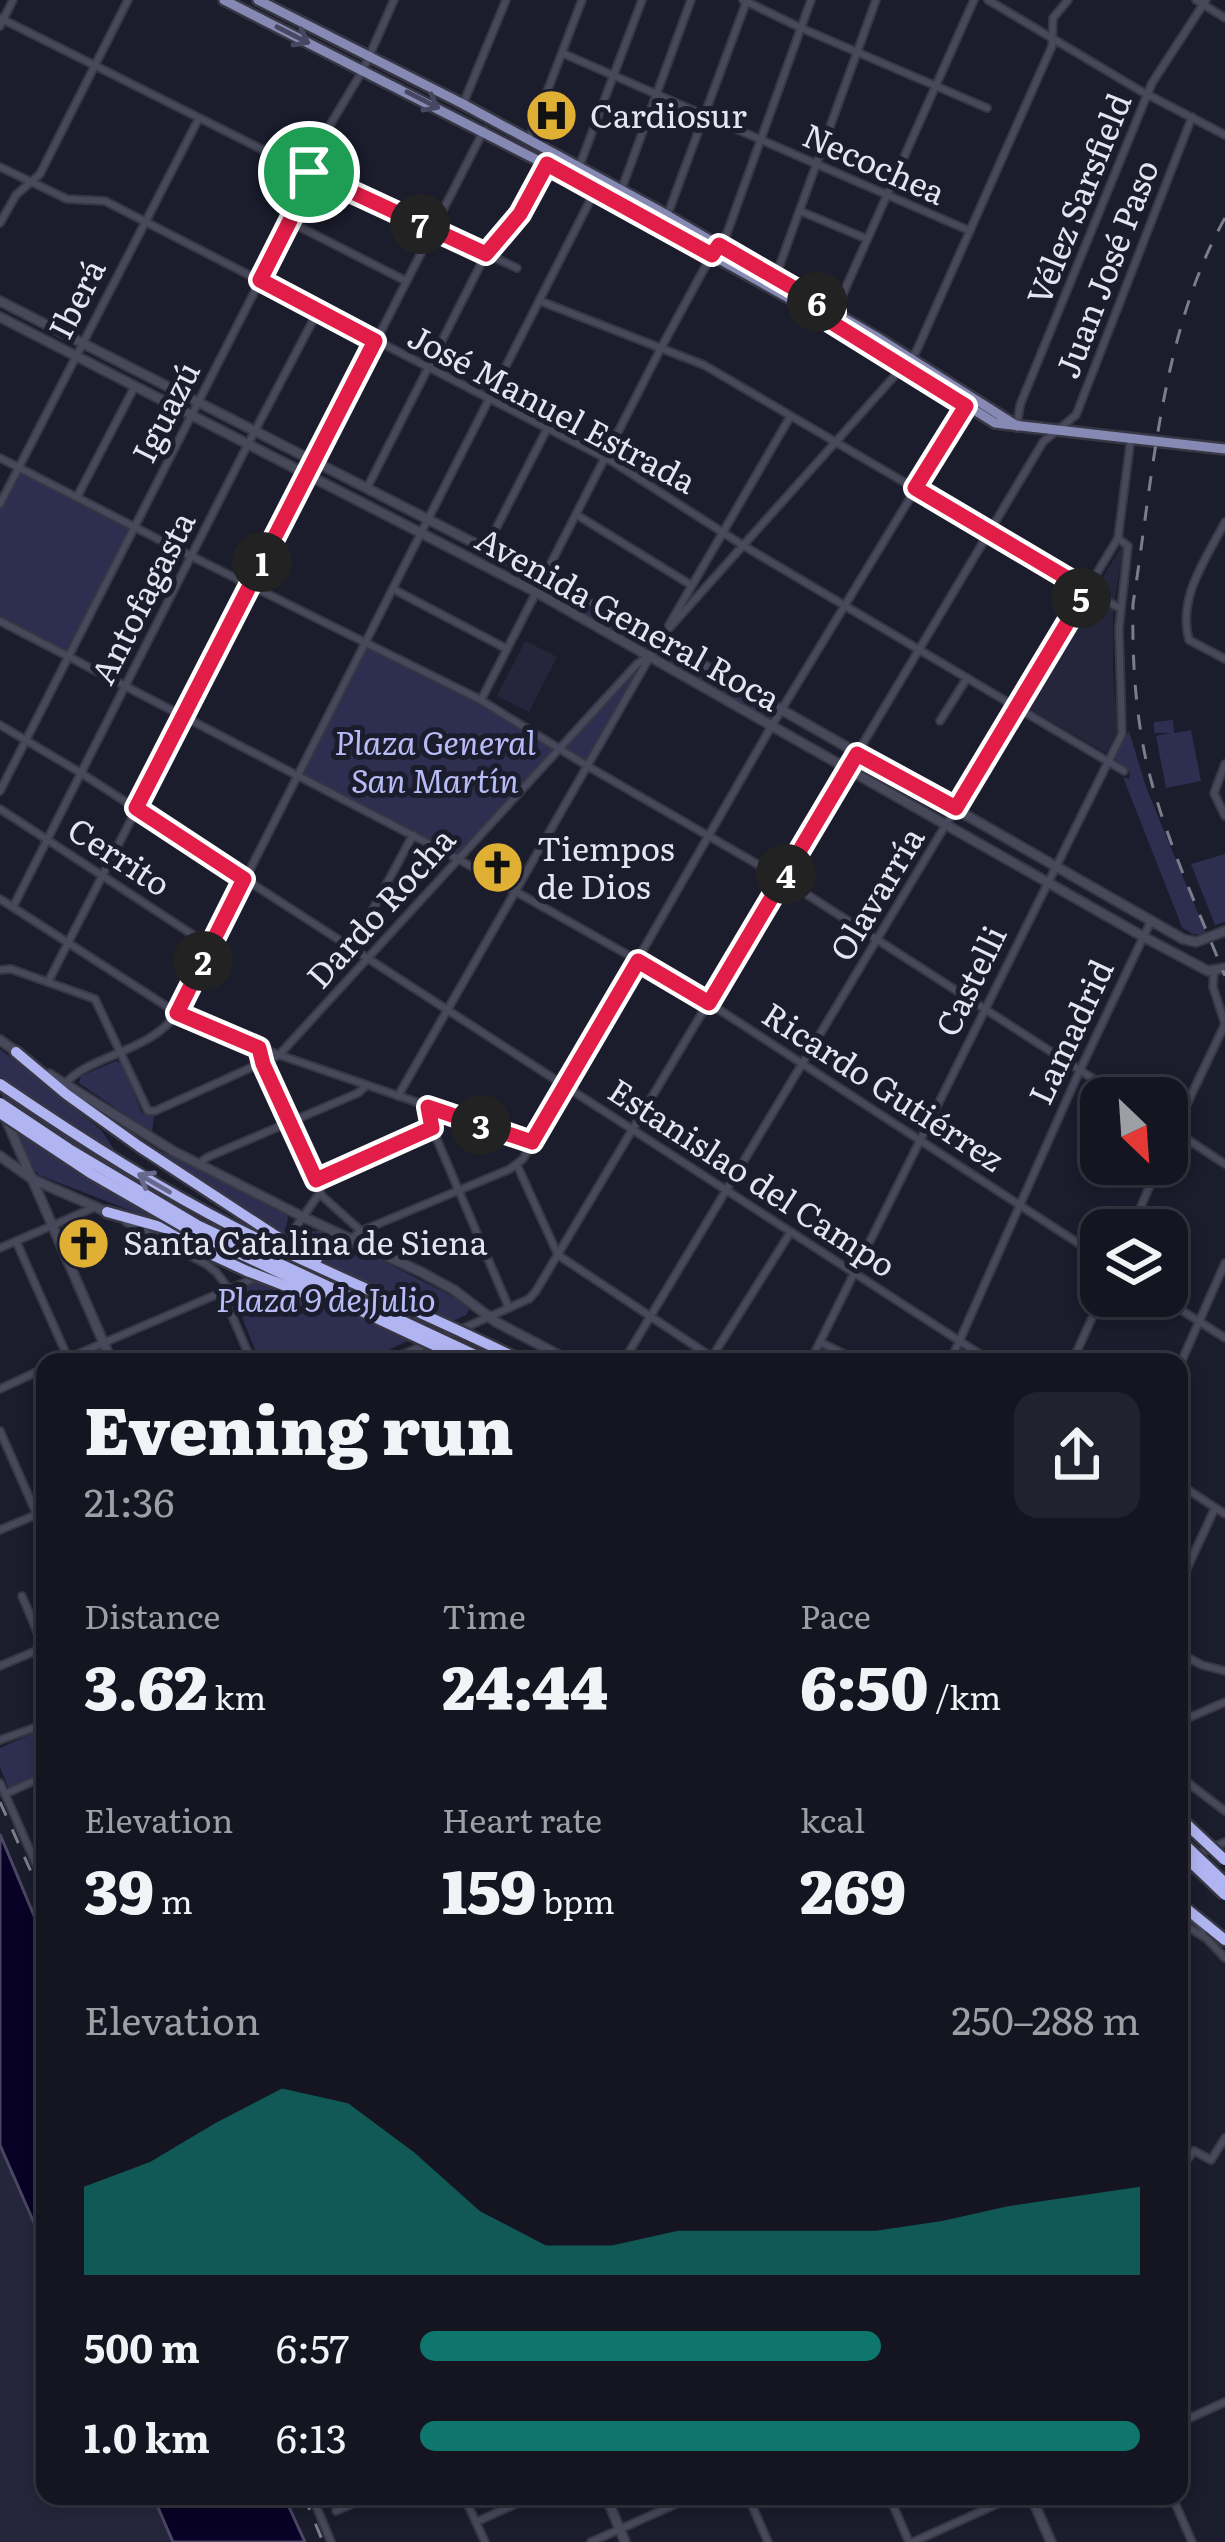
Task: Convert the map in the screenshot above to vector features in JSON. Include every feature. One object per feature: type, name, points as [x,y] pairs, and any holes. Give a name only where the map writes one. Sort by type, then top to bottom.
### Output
[{"type":"highway","points":[[16,1052],[140,1147],[273,1234],[372,1290]]},
{"type":"highway","points":[[0,1084],[190,1203],[505,1353]]},
{"type":"highway","points":[[0,1107],[92,1174],[191,1231],[451,1353]]},
{"type":"highway","points":[[0,1107],[199,1226],[471,1353]]},
{"type":"highway","points":[[100,1210],[168,1229],[206,1252],[289,1288],[391,1324]]},
{"type":"highway","points":[[1188,1825],[1225,1860]]},
{"type":"highway","points":[[1188,1848],[1225,1883]]},
{"type":"highway","points":[[1188,1860],[1225,1895]]},
{"type":"highway","points":[[1188,1910],[1225,1940]]},
{"type":"main road","points":[[224,0],[775,278],[833,317]]},
{"type":"main road","points":[[261,0],[621,190],[1017,426]]},
{"type":"main road","name":"Avenida General Roca","points":[[0,302],[662,637],[1151,921],[1191,941],[1225,931]]},
{"type":"main road","name":"Avenida General Roca","points":[[0,317],[536,592],[1142,936],[1214,971]]},
{"type":"main road","points":[[908,362],[995,423],[1225,449]]},
{"type":"main road","points":[[1214,971],[1225,968]]},
{"type":"main road","points":[[0,1040],[199,1164],[444,1284],[490,1318],[555,1352]]},
{"type":"main road","points":[[0,1107],[108,1353]]},
{"type":"main road","points":[[0,1156],[32,1179],[100,1210]]},
{"type":"main road","points":[[610,2505],[625,2542]]},
{"type":"main road","points":[[1034,2505],[1051,2542]]},
{"type":"street","points":[[13,0],[1,21],[517,268]]},
{"type":"street","points":[[0,223],[16,195],[40,173],[128,0]]},
{"type":"street","points":[[254,15],[261,0]]},
{"type":"street","name":"Iguazú","points":[[0,791],[290,222],[309,183],[309,160],[363,70],[394,0]]},
{"type":"street","points":[[463,104],[506,0]]},
{"type":"street","points":[[529,139],[581,0]]},
{"type":"street","points":[[579,167],[643,0]]},
{"type":"street","points":[[621,190],[691,0]]},
{"type":"street","points":[[667,216],[746,0],[987,108]]},
{"type":"street","points":[[481,700],[661,348],[726,236],[811,0]]},
{"type":"street","points":[[775,278],[876,0]]},
{"type":"street","points":[[833,317],[974,0]]},
{"type":"street","points":[[988,0],[1225,135]]},
{"type":"street","name":"Dardo Rocha","points":[[121,1054],[146,1110],[155,1111],[279,1055],[630,671],[649,656],[908,362],[1054,39],[1053,18],[1068,0]]},
{"type":"street","points":[[1202,1],[1225,18]]},
{"type":"street","name":"Vélez Sarsfield","points":[[1017,426],[1020,405],[1152,83],[1202,1]]},
{"type":"street","name":"Necochea","points":[[562,53],[970,231]]},
{"type":"street","name":"Juan José Paso","points":[[408,1353],[533,1295],[1043,442],[1078,412],[1192,117]]},
{"type":"street","name":"Iberá","points":[[0,503],[199,118]]},
{"type":"street","points":[[48,982],[484,130]]},
{"type":"street","points":[[367,488],[486,254],[520,214],[547,164]]},
{"type":"street","name":"José Manuel Estrada","points":[[0,167],[68,199],[105,201],[605,458],[1124,771]]},
{"type":"street","points":[[65,1084],[71,1076],[121,1054],[165,1027],[177,1013],[601,179]]},
{"type":"street","points":[[800,211],[867,239]]},
{"type":"street","points":[[290,222],[406,280]]},
{"type":"street","points":[[540,301],[704,365],[1121,609]]},
{"type":"street","name":"Antofagasta","points":[[13,907],[318,311]]},
{"type":"street","points":[[77,497],[135,386]]},
{"type":"street","points":[[351,1239],[517,1165],[771,727],[966,406]]},
{"type":"street","points":[[662,637],[790,417]]},
{"type":"street","points":[[486,549],[547,429]]},
{"type":"street","name":"Olavarría","points":[[628,1353],[1118,538],[1131,437]]},
{"type":"street","points":[[0,458],[481,700],[783,879],[1091,1077]]},
{"type":"street","points":[[577,515],[691,585]]},
{"type":"street","points":[[1225,522],[1186,604],[1189,640],[1225,659]]},
{"type":"street","name":"Castelli","points":[[814,1353],[1124,730],[1119,644],[1128,546],[1118,538]]},
{"type":"street","points":[[393,589],[507,649]]},
{"type":"street","name":"Ricardo Gutiérrez","points":[[0,621],[413,835],[638,961],[1080,1244]]},
{"type":"street","points":[[398,1096],[649,656]]},
{"type":"street","points":[[630,671],[639,678]]},
{"type":"street","points":[[940,721],[967,678]]},
{"type":"street","name":"Estanislao del Campo","points":[[0,725],[136,808],[978,1353]]},
{"type":"street","points":[[1223,813],[1214,793],[1225,764]]},
{"type":"street","name":"Cerrito","points":[[0,809],[211,946]]},
{"type":"street","points":[[352,948],[413,835]]},
{"type":"street","points":[[0,898],[177,1013],[259,1048],[532,1142]]},
{"type":"street","name":"Lamadrid","points":[[954,1353],[1151,921]]},
{"type":"street","points":[[1,970],[95,999],[121,1054]]},
{"type":"street","points":[[1188,1095],[1225,1024],[1213,987],[1214,971]]},
{"type":"street","points":[[259,1048],[319,1190],[326,1202],[361,1231]]},
{"type":"street","points":[[199,1164],[367,1085]]},
{"type":"street","points":[[428,1107],[432,1128],[509,1308]]},
{"type":"street","points":[[316,1180],[432,1128]]},
{"type":"street","points":[[1188,1140],[1225,1164]]},
{"type":"street","points":[[517,1165],[558,1255],[705,1353]]},
{"type":"street","points":[[288,1238],[319,1190]]},
{"type":"street","points":[[0,1248],[100,1210],[206,1264],[221,1277],[248,1352]]},
{"type":"street","points":[[720,1353],[790,1233]]},
{"type":"street","points":[[16,1241],[66,1353]]},
{"type":"street","points":[[1185,1353],[1225,1264]]},
{"type":"street","points":[[80,1353],[255,1278]]},
{"type":"street","points":[[1188,1314],[1225,1338]]},
{"type":"street","points":[[1076,1353],[1092,1317]]},
{"type":"street","points":[[820,1342],[842,1353]]},
{"type":"street","points":[[0,1389],[36,1372]]},
{"type":"street","points":[[0,1431],[36,1503]]},
{"type":"street","points":[[1188,1490],[1225,1514]]},
{"type":"street","points":[[1188,1566],[1215,1508]]},
{"type":"street","points":[[0,1530],[36,1515]]},
{"type":"street","points":[[22,1596],[36,1627]]},
{"type":"street","points":[[0,1654],[2,1665],[36,1651]]},
{"type":"street","points":[[1188,1658],[1225,1671]]},
{"type":"street","points":[[1188,1718],[1225,1702]]},
{"type":"street","points":[[0,1740],[36,1727]]},
{"type":"street","points":[[5,1794],[36,1780]]},
{"type":"street","points":[[0,1783],[36,1864]]},
{"type":"street","points":[[1188,1783],[1225,1810]]},
{"type":"street","points":[[1188,1858],[1225,1842]]},
{"type":"street","points":[[1188,1917],[1225,1958]]},
{"type":"street","points":[[1188,2158],[1193,2151],[1213,2158],[1225,2138]]},
{"type":"street","points":[[1188,2419],[1225,2402]]},
{"type":"street","points":[[316,2505],[332,2542]]},
{"type":"street","points":[[336,2511],[350,2505]]},
{"type":"street","points":[[468,2505],[484,2542]]},
{"type":"street","points":[[476,2522],[513,2505]]},
{"type":"street","points":[[591,2542],[674,2505]]},
{"type":"street","points":[[752,2505],[768,2542]]},
{"type":"street","points":[[893,2505],[911,2542],[995,2505]]},
{"type":"street","points":[[1176,2505],[1192,2542]]},
{"type":"shaded area","points":[[1122,546],[1113,610],[1119,728],[1106,753],[1024,706]]},
{"type":"shaded area","points":[[525,641],[557,657],[529,712],[497,696]]},
{"type":"shaded area","points":[[0,1834],[36,1920],[36,2227],[0,2145]]},
{"type":"shaded area","points":[[0,2145],[36,2227],[36,2505],[157,2505],[173,2542],[0,2542]]},
{"type":"shaded area","points":[[157,2505],[288,2505],[305,2542],[173,2542]]},
{"type":"green space","points":[[19,467],[135,526],[68,657],[0,621],[0,504]]},
{"type":"green space","name":"Plaza General San Martín","points":[[543,578],[781,710],[771,727],[649,657],[589,767],[560,749],[458,859],[298,775],[365,644],[479,699],[561,748],[648,656],[536,592]]},
{"type":"green space","points":[[1173,720],[1174,733],[1191,730],[1201,781],[1166,788],[1156,736],[1171,733],[1154,733],[1154,722]]},
{"type":"green space","points":[[1129,731],[1146,787],[1206,933],[1194,935],[1182,927],[1123,777],[1129,779],[1130,771],[1115,758]]},
{"type":"green space","points":[[1225,854],[1225,922],[1215,925],[1191,864]]},
{"type":"green space","points":[[0,1049],[101,1130],[163,1223],[39,1175],[0,1091]]},
{"type":"green space","points":[[116,1061],[122,1064],[142,1113],[154,1116],[152,1133],[79,1083],[81,1076]]},
{"type":"green space","points":[[150,1147],[285,1212],[285,1233]]},
{"type":"green space","name":"Plaza 9 de Julio","points":[[323,1230],[471,1306],[466,1315],[381,1353],[256,1353],[232,1292],[258,1282],[294,1234]]},
{"type":"green space","points":[[36,1732],[36,1777],[9,1789],[0,1767],[0,1748]]},
{"type":"railway","points":[[1225,218],[1203,262],[1173,357],[1133,604],[1135,682],[1146,760],[1181,870],[1225,976]]},
{"type":"railway","points":[[0,1802],[36,1883]]},
{"type":"railway","points":[[308,2505],[323,2542]]},
{"type":"place","name":"Cardiosur","points":[[551,116]]},
{"type":"place","name":"Tiempos de Dios","points":[[498,868]]},
{"type":"place","name":"Santa Catalina de Siena","points":[[84,1243]]},
{"type":"route","points":[[547,164],[712,255],[719,245],[835,312],[831,322],[966,406],[915,488],[1087,590],[956,808],[857,754],[709,1003],[638,961],[532,1142],[428,1107],[432,1128],[316,1180],[259,1048],[177,1013],[244,879],[136,808],[375,341],[260,280],[309,183],[309,172],[486,254],[520,214],[547,164]]}]
